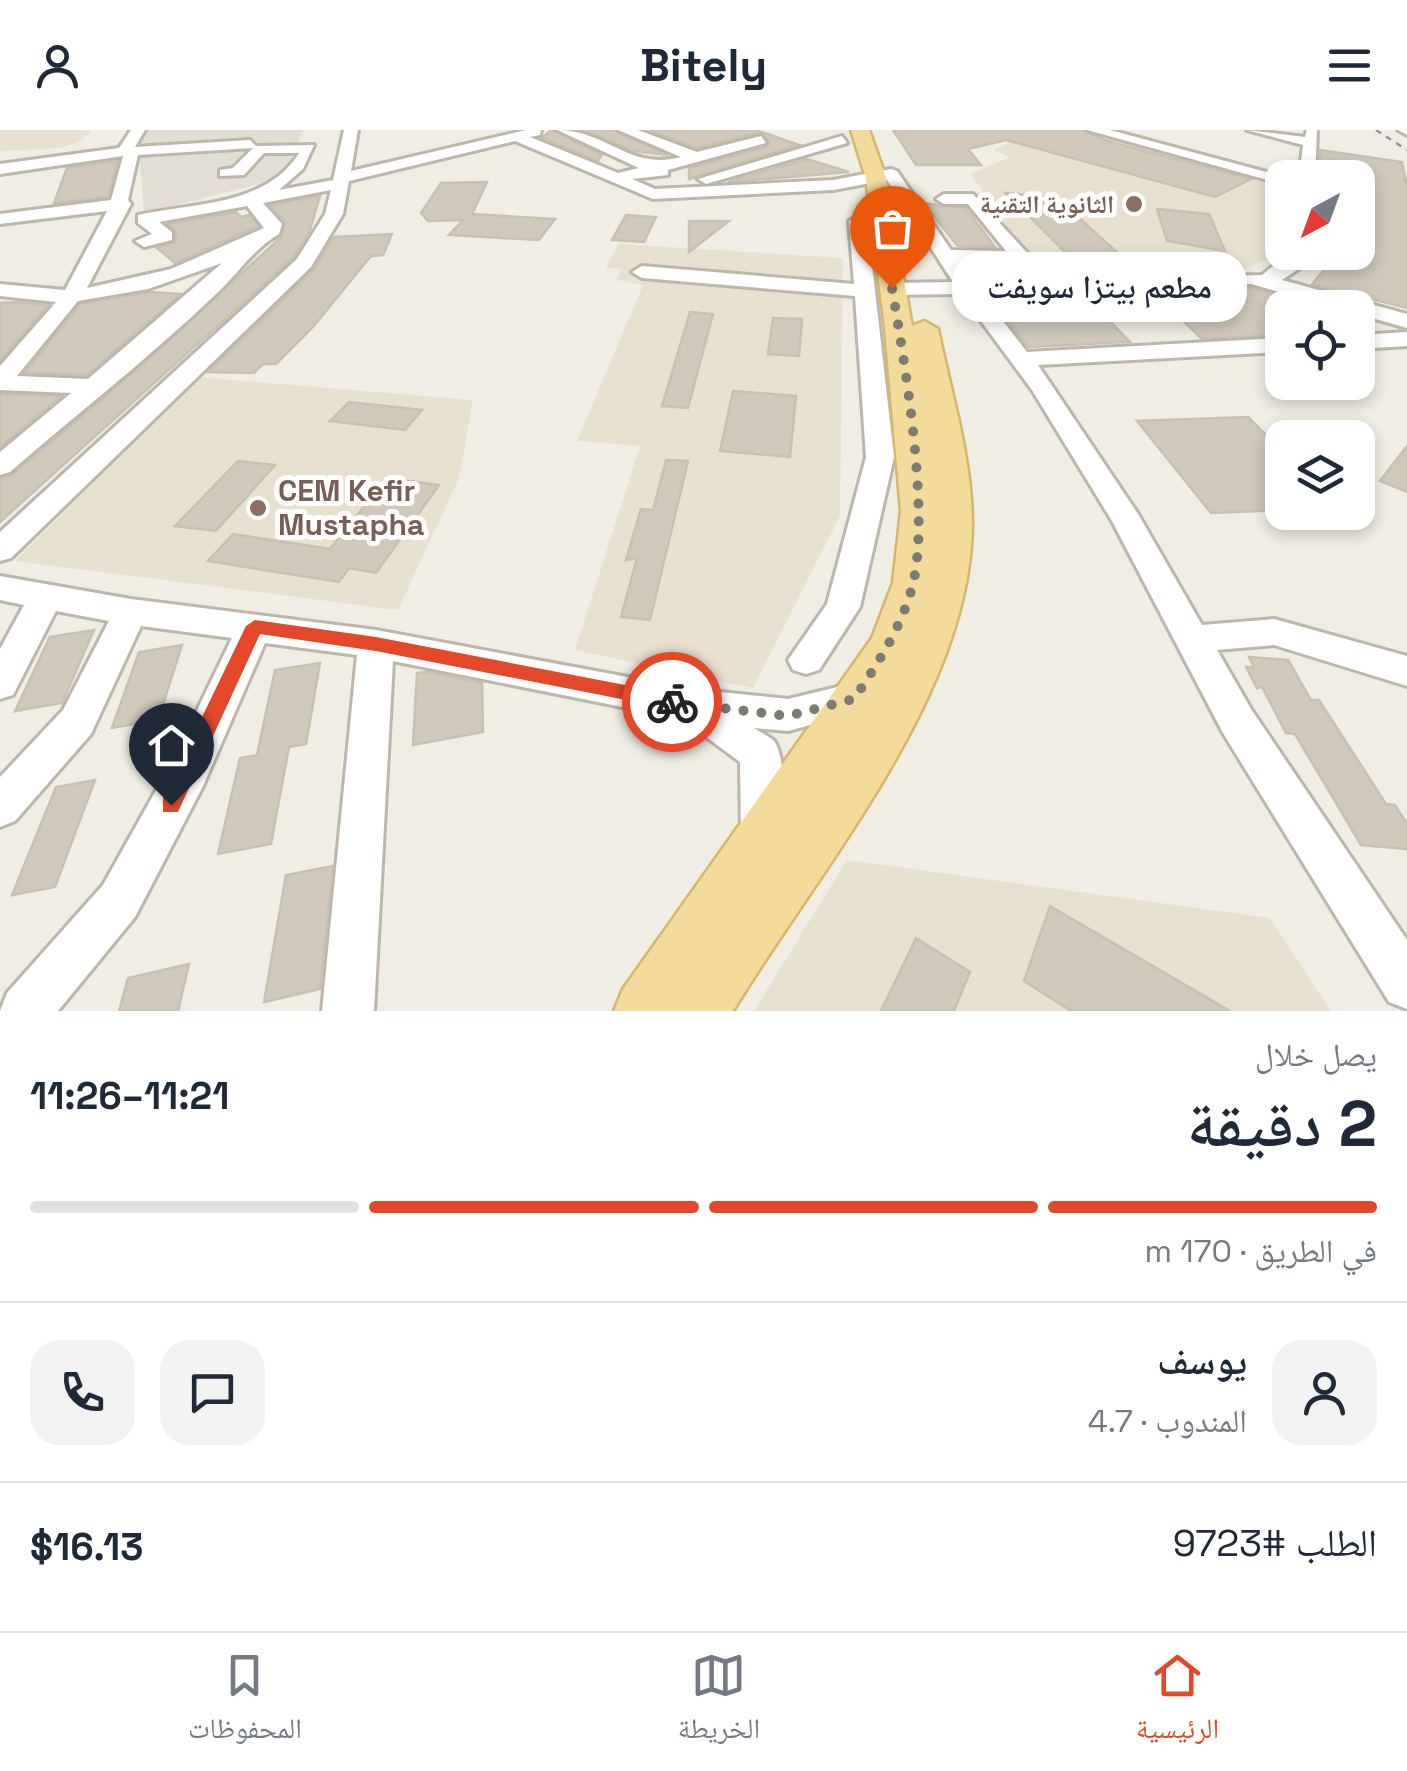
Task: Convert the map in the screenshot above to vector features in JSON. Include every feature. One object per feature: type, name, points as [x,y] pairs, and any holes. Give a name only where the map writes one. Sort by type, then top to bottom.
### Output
[{"type":"main road","points":[[854,699],[891,644],[913,583],[919,511],[891,289],[871,173],[858,133]]},
{"type":"main road","points":[[645,1011],[763,836],[803,757],[892,725],[926,656],[951,567],[950,484],[891,289],[867,227],[871,173]]},
{"type":"main road","points":[[697,1011],[803,757]]},
{"type":"street","points":[[248,197],[287,178],[300,167],[308,148],[260,149],[238,172],[226,173],[243,148],[271,130]]},
{"type":"street","points":[[0,550],[304,263],[334,214],[351,130]]},
{"type":"street","points":[[432,163],[448,130]]},
{"type":"street","points":[[478,130],[564,158],[653,194],[816,186],[871,173]]},
{"type":"street","points":[[176,272],[144,241],[166,236],[144,218],[432,163],[542,130]]},
{"type":"street","points":[[564,130],[688,184]]},
{"type":"street","points":[[626,130],[732,170]]},
{"type":"street","points":[[564,158],[670,130]]},
{"type":"street","points":[[673,148],[780,135],[763,130]]},
{"type":"street","points":[[1094,130],[1265,175]]},
{"type":"street","points":[[1254,130],[1310,137]]},
{"type":"street","points":[[0,168],[62,160],[134,139],[171,133],[169,139]]},
{"type":"street","points":[[653,194],[770,161],[792,145],[816,147],[858,133]]},
{"type":"street","points":[[1167,149],[1195,136]]},
{"type":"street","points":[[615,179],[740,138]]},
{"type":"street","points":[[740,138],[770,161],[816,186]]},
{"type":"street","points":[[134,139],[243,148]]},
{"type":"street","points":[[0,381],[75,294],[123,204],[134,139]]},
{"type":"street","points":[[0,155],[78,147],[88,140]]},
{"type":"street","points":[[792,145],[871,173],[944,256],[1020,359],[1127,520],[1238,722],[1407,984]]},
{"type":"street","points":[[150,171],[162,156],[243,148]]},
{"type":"street","points":[[40,216],[62,160]]},
{"type":"street","points":[[0,466],[210,290],[249,246],[272,230],[273,224],[248,197]]},
{"type":"street","points":[[944,198],[973,199],[1020,256],[944,256]]},
{"type":"street","points":[[152,200],[167,214]]},
{"type":"street","points":[[0,219],[123,204]]},
{"type":"street","points":[[128,288],[249,246]]},
{"type":"street","points":[[1266,282],[1284,270]]},
{"type":"street","points":[[642,272],[891,289],[1206,279],[1266,282],[1406,335]]},
{"type":"street","points":[[0,290],[75,294],[128,288],[210,290]]},
{"type":"street","points":[[806,660],[843,607],[880,457],[891,289]]},
{"type":"street","points":[[1375,340],[1406,335]]},
{"type":"street","points":[[1020,359],[1265,347]]},
{"type":"street","points":[[0,381],[96,387]]},
{"type":"street","points":[[0,588],[132,612],[376,644],[692,706],[803,757],[854,699]]},
{"type":"street","points":[[0,684],[46,596]]},
{"type":"street","points":[[0,808],[77,722],[132,612]]},
{"type":"street","points":[[25,1011],[119,901],[188,774],[255,626]]},
{"type":"street","points":[[1192,639],[1274,632],[1407,671]]},
{"type":"street","points":[[348,1011],[376,644]]},
{"type":"shaded area","points":[[0,130],[92,130],[79,142],[59,148],[0,151]]},
{"type":"shaded area","points":[[137,130],[303,130],[283,178],[144,213]]},
{"type":"shaded area","name":"الثانوية التقنية","points":[[971,130],[1085,130],[1265,178],[1265,260],[1244,269],[1065,278],[1041,253],[1026,252],[977,195],[983,190],[970,174],[1010,157],[993,150],[1009,143]]},
{"type":"shaded area","points":[[619,244],[843,258],[840,516],[753,688],[575,650],[640,446],[577,441],[643,285],[617,280],[621,269],[606,268]]},
{"type":"shaded area","name":"CEM Kefir Mustapha","points":[[198,377],[473,400],[459,478],[398,610],[15,561]]},
{"type":"shaded area","points":[[847,860],[1270,918],[1331,1011],[754,1011]]},
{"type":"building","points":[[551,130],[602,155],[598,161],[542,138]]},
{"type":"building","points":[[582,130],[615,130],[668,155],[634,151]]},
{"type":"building","points":[[649,130],[756,130],[799,145],[689,179],[689,168],[767,147],[769,141],[760,132],[697,148]]},
{"type":"building","points":[[893,130],[1083,130],[1104,140],[1251,179],[1215,197],[1006,140],[968,149],[981,165],[916,165]]},
{"type":"building","points":[[1320,150],[1402,162],[1407,186],[1407,308],[1375,300],[1375,290],[1336,290],[1312,284],[1324,270],[1375,270],[1375,160],[1320,160]]},
{"type":"building","points":[[807,159],[849,172],[728,182]]},
{"type":"building","points":[[118,161],[108,197],[54,203],[67,168]]},
{"type":"building","points":[[487,182],[472,214],[555,219],[539,240],[449,235],[463,220],[428,221],[421,213],[441,183]]},
{"type":"building","points":[[1006,193],[1057,198],[1141,274],[979,278],[976,266],[1076,263]]},
{"type":"building","points":[[320,196],[309,233],[294,257],[0,522],[0,478],[12,475],[141,366],[281,237],[285,221],[270,205]]},
{"type":"building","points":[[923,203],[966,208],[995,247],[958,246]]},
{"type":"building","points":[[1157,209],[1209,214],[1225,251],[1167,241]]},
{"type":"building","points":[[236,212],[241,217],[249,215],[258,226],[175,263],[157,248],[175,242],[176,232],[168,224]]},
{"type":"building","points":[[626,215],[656,217],[644,242],[612,240]]},
{"type":"building","points":[[689,221],[729,221],[689,252]]},
{"type":"building","points":[[392,234],[383,255],[371,256],[313,327],[276,364],[263,364],[254,373],[208,372],[314,270],[334,237]]},
{"type":"building","points":[[1251,288],[1265,292],[1265,336],[1202,339],[1171,309],[1101,312],[1130,342],[1028,347],[989,297],[1160,291],[1168,299],[1166,291]]},
{"type":"building","points":[[150,292],[181,294],[87,375],[25,373],[80,304]]},
{"type":"building","points":[[0,303],[48,305],[0,360]]},
{"type":"building","points":[[690,312],[713,314],[688,408],[662,406]]},
{"type":"building","points":[[773,318],[802,319],[799,356],[768,354]]},
{"type":"building","points":[[733,391],[796,396],[790,457],[720,451]]},
{"type":"building","points":[[0,394],[61,396],[0,447]]},
{"type":"building","points":[[349,402],[422,410],[405,430],[330,421]]},
{"type":"building","points":[[1248,417],[1265,434],[1265,511],[1211,513],[1137,421]]},
{"type":"building","points":[[1407,446],[1407,492],[1380,481]]},
{"type":"building","points":[[666,460],[688,461],[650,620],[621,617],[637,558],[626,560],[641,509],[653,510]]},
{"type":"building","points":[[238,461],[275,465],[216,531],[175,526]]},
{"type":"building","points":[[387,478],[439,485],[376,573],[349,568],[339,582],[208,561],[233,534],[330,549]]},
{"type":"building","points":[[94,630],[62,703],[15,711],[50,637]]},
{"type":"building","points":[[182,645],[158,720],[112,728],[139,652]]},
{"type":"building","points":[[1249,657],[1288,660],[1311,700],[1319,700],[1386,804],[1395,805],[1407,824],[1407,849],[1361,845],[1295,734],[1286,733],[1262,687],[1257,688],[1246,667],[1254,667]]},
{"type":"building","points":[[320,663],[306,744],[289,747],[271,844],[218,854],[240,758],[257,755],[275,670]]},
{"type":"building","points":[[417,673],[482,683],[483,732],[413,745]]},
{"type":"building","points":[[95,780],[55,887],[12,895],[56,787]]},
{"type":"building","points":[[333,866],[320,989],[264,1002],[286,875]]},
{"type":"building","points":[[1050,906],[1230,1011],[1071,1011],[1024,981]]},
{"type":"building","points":[[916,938],[970,972],[954,1011],[881,1011]]},
{"type":"building","points":[[189,964],[178,1011],[119,1011],[128,978]]},
{"type":"railway","points":[[1376,130],[1407,150]]},
{"type":"way so far","points":[[672,702],[788,716],[854,699],[891,644],[913,583],[919,511],[892,288]]},
{"type":"place","name":"الثانوية التقنية","points":[[1134,204]]},
{"type":"place","name":"مطعم بيتزا سويفت","points":[[892,288]]},
{"type":"place","name":"CEM Kefir Mustapha","points":[[258,508]]},
{"type":"route","points":[[171,805],[255,626],[376,644],[672,702]]}]
